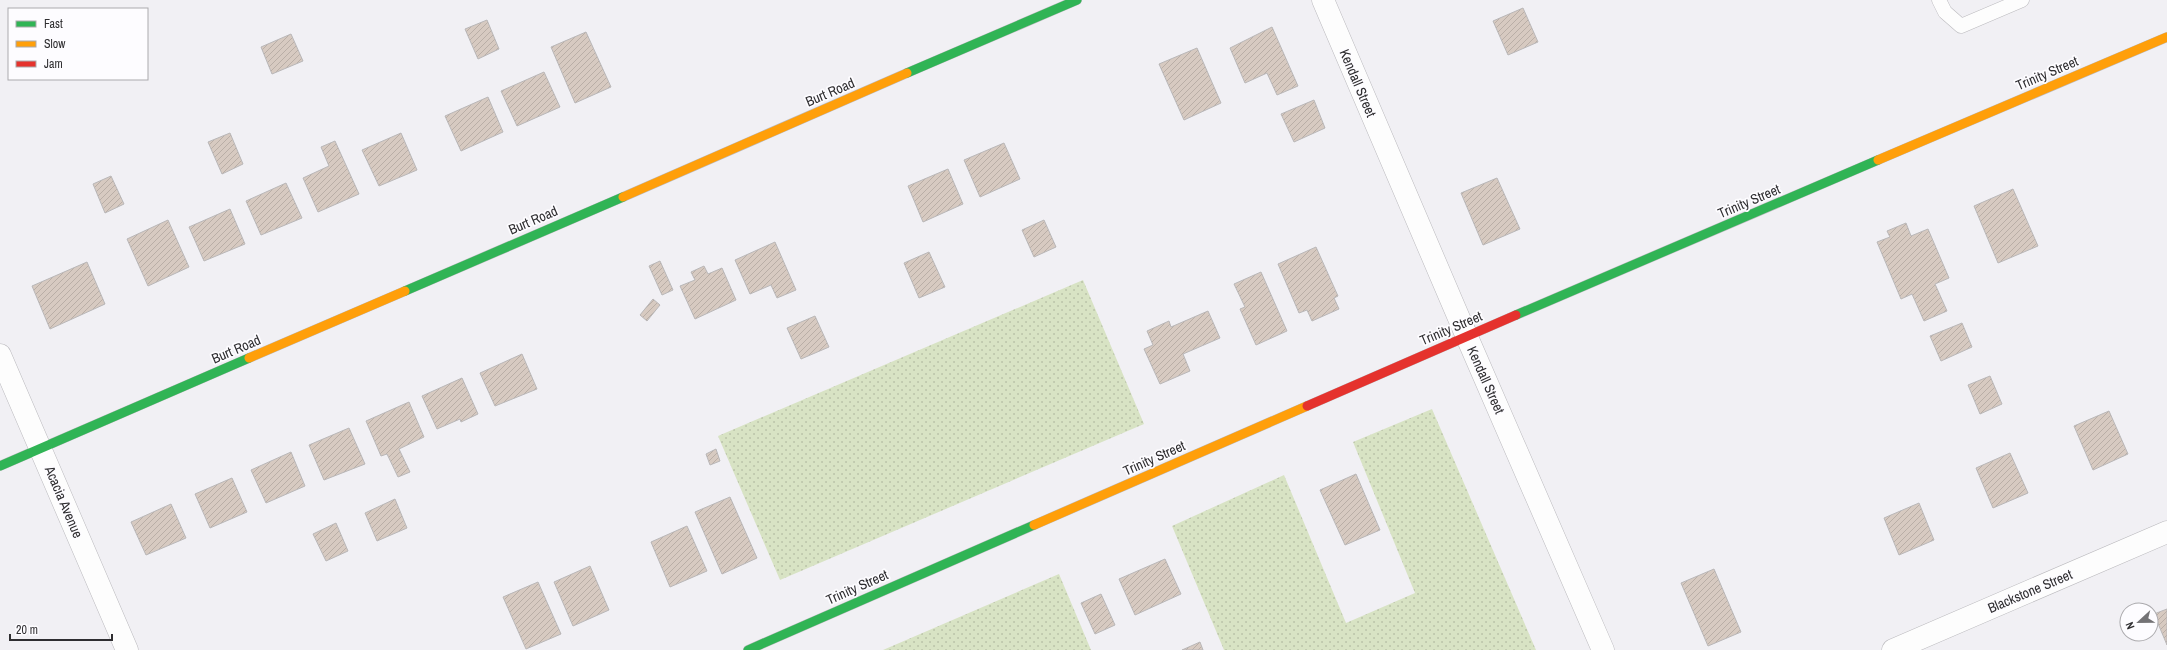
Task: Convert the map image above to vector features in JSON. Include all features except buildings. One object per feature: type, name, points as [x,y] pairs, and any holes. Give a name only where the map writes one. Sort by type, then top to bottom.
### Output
[{"type":"street","name":"Burt Road","points":[[0,466],[1077,0]]},
{"type":"street","name":"Kendall Street","points":[[1323,0],[1466,337],[1603,650]]},
{"type":"street","name":"Trinity Street","points":[[748,650],[1466,337],[2167,37]]},
{"type":"street","name":"Acacia Avenue","points":[[0,355],[126,650]]},
{"type":"street","name":"Blackstone Street","points":[[1893,650],[2167,532]]},
{"type":"lane","points":[[1939,0],[1945,12],[1961,26],[2022,0]]},
{"type":"green space","points":[[1083,280],[1144,424],[780,580],[718,436]]},
{"type":"green space","points":[[1432,409],[1536,650],[1224,650],[1172,526],[1284,475],[1346,623],[1415,593],[1353,442]]},
{"type":"green space","points":[[1059,574],[1091,650],[883,650]]},
{"type":"traffic: fast","points":[[907,73],[1077,0]]},
{"type":"traffic: fast","points":[[1516,315],[1878,160]]},
{"type":"traffic: fast","points":[[405,291],[623,197]]},
{"type":"traffic: fast","points":[[0,466],[249,358]]},
{"type":"traffic: fast","points":[[748,650],[1034,525]]},
{"type":"traffic: slow","points":[[1878,160],[2167,37]]},
{"type":"traffic: slow","points":[[623,197],[907,73]]},
{"type":"traffic: slow","points":[[249,358],[405,291]]},
{"type":"traffic: slow","points":[[1034,525],[1307,406]]},
{"type":"traffic: jam","points":[[1307,406],[1516,315]]}]
